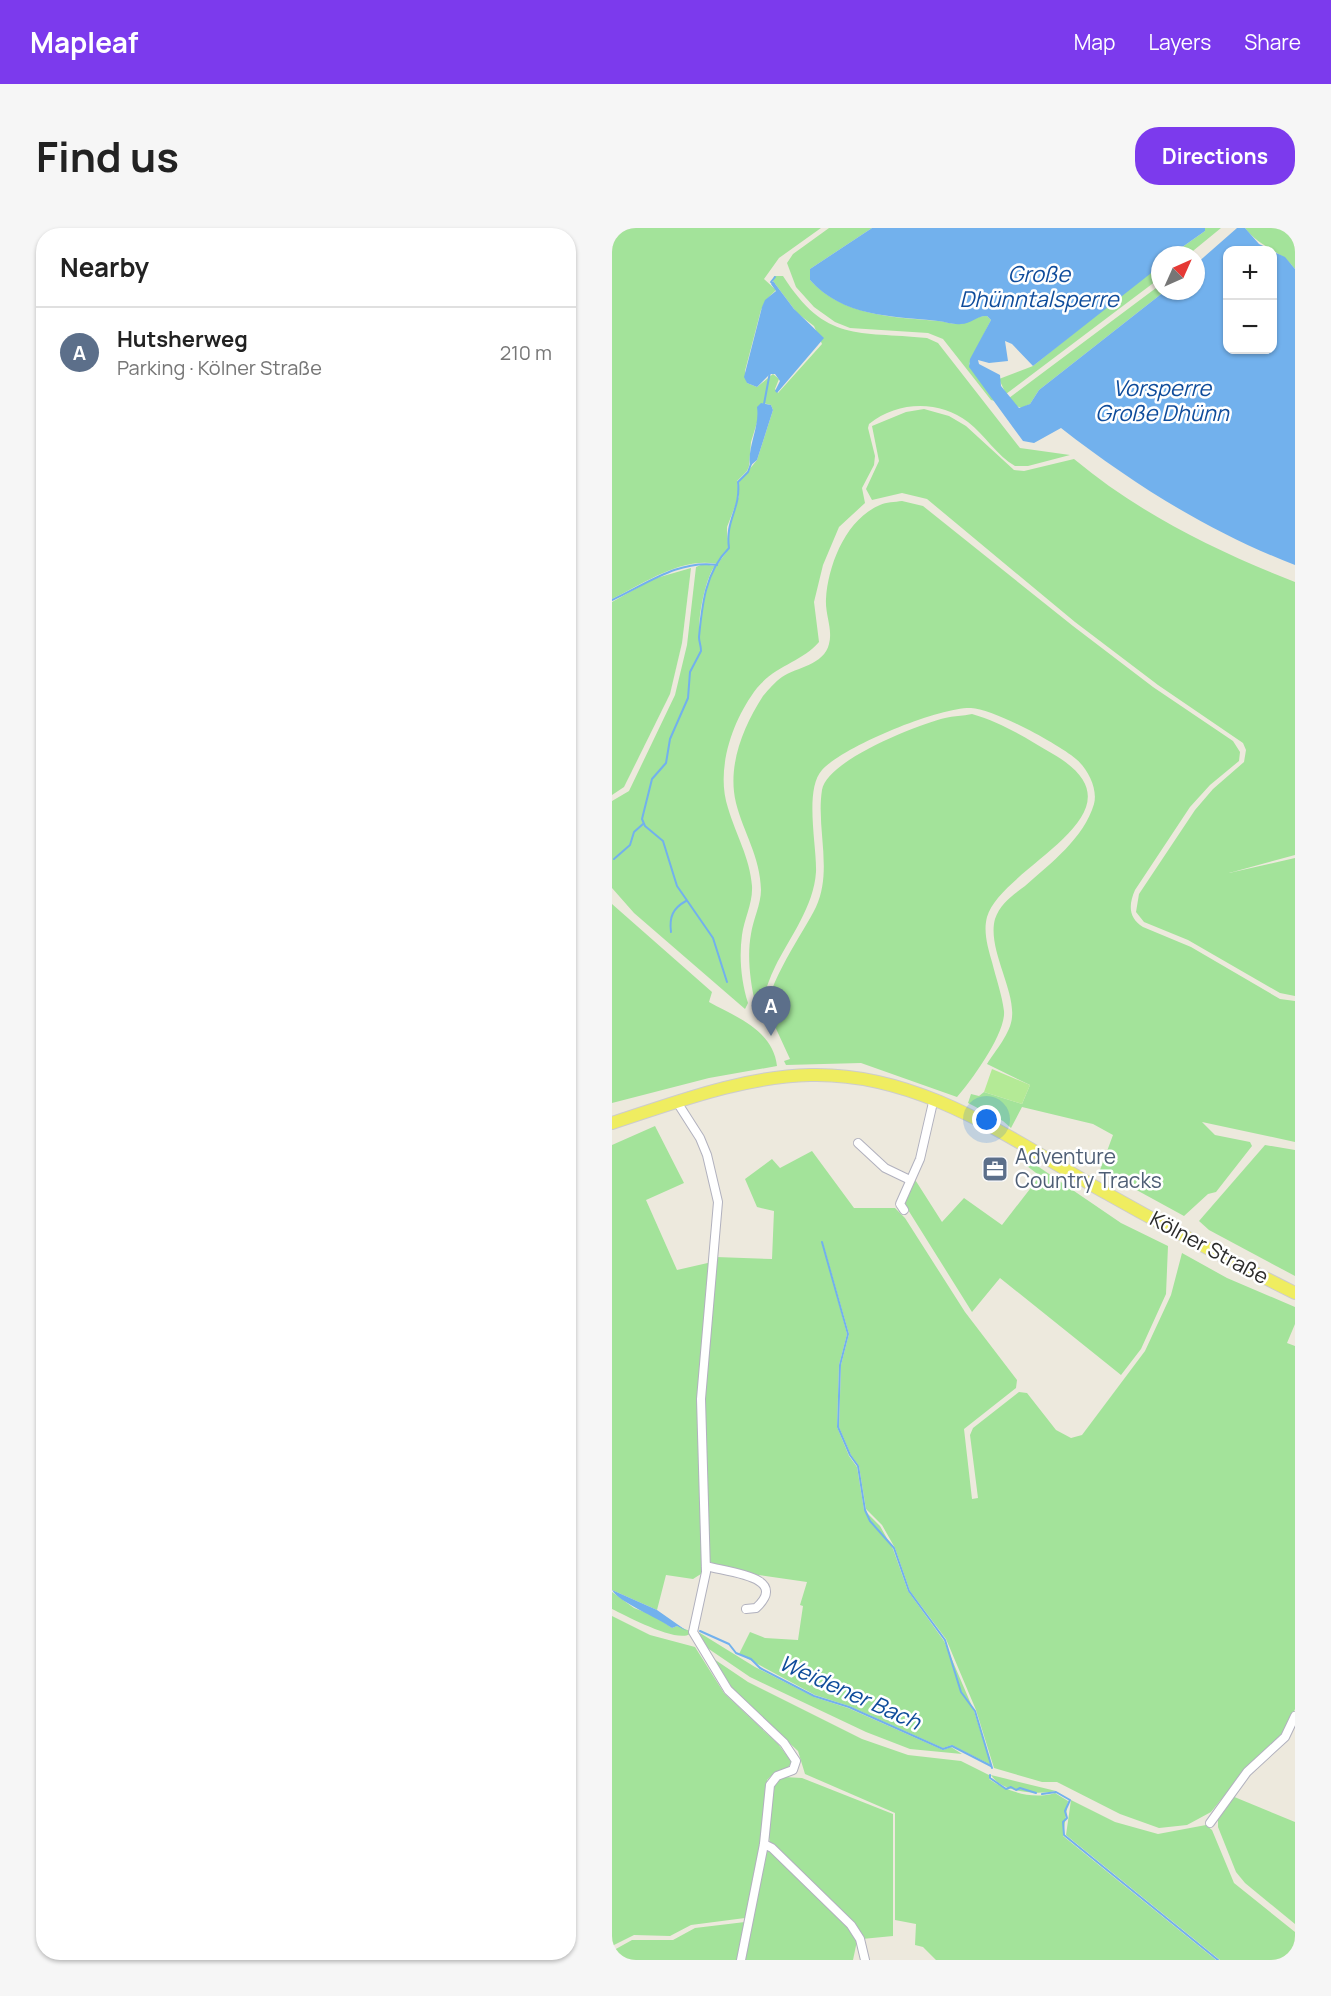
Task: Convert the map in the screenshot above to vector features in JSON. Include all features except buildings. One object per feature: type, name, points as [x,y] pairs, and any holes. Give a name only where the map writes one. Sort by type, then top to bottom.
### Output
[{"type":"main road","name":"Kölner Straße","points":[[612,1122],[744,1082],[812,1075],[856,1077],[934,1098],[960,1109],[1106,1193],[1295,1293]]},
{"type":"street","points":[[904,1210],[900,1204],[920,1159],[934,1098]]},
{"type":"street","points":[[677,1102],[700,1138],[718,1202],[701,1399],[706,1566],[705,1583],[694,1620],[695,1639],[736,1699],[784,1743],[795,1757],[796,1765],[793,1770],[775,1777],[770,1785],[764,1844],[741,1960]]},
{"type":"street","points":[[858,1143],[885,1167],[910,1180]]},
{"type":"street","points":[[706,1566],[754,1577],[763,1583],[766,1593],[763,1602],[756,1608],[746,1609]]},
{"type":"street","points":[[1210,1823],[1247,1772],[1285,1737],[1295,1716]]},
{"type":"street","points":[[764,1844],[772,1848],[851,1925],[860,1939],[865,1960]]},
{"type":"green space","points":[[612,228],[821,228],[779,258],[764,279],[776,290],[766,300],[761,310],[745,371],[747,383],[757,387],[773,374],[779,379],[775,389],[778,393],[822,344],[814,326],[797,313],[773,281],[774,276],[783,276],[799,298],[814,313],[845,330],[927,338],[938,343],[1020,448],[1070,455],[1028,466],[1015,466],[1002,457],[968,422],[957,415],[932,407],[905,407],[880,416],[869,424],[875,456],[874,465],[862,488],[865,503],[839,527],[823,565],[814,602],[819,642],[805,654],[772,674],[757,688],[748,700],[734,729],[725,761],[725,793],[728,808],[749,866],[752,886],[741,943],[742,978],[748,1003],[745,1009],[634,913],[612,888],[612,801],[629,791],[675,695],[687,645],[696,567],[703,564],[715,566],[708,579],[703,598],[700,632],[709,579],[730,546],[717,564],[703,563],[689,564],[676,568],[612,599]],"holes":[[[763,403],[771,405],[773,410],[757,460],[739,482],[738,492],[737,481],[749,466],[751,442]],[[737,502],[729,528],[727,543],[727,527]]]},
{"type":"green space","points":[[829,228],[872,228],[810,269],[810,280],[837,301],[853,308],[886,316],[957,324],[983,316],[991,320],[969,364],[995,401],[991,400],[943,339],[928,333],[850,328],[835,322],[814,307],[796,287],[787,263],[793,254]]},
{"type":"green space","points":[[1205,228],[1221,228],[1199,246],[1184,246],[1205,231]]},
{"type":"green space","points":[[1245,228],[1295,228],[1295,269],[1277,253],[1277,246],[1266,246]]},
{"type":"green space","points":[[1151,270],[1151,285],[1006,394],[999,379],[1033,366]]},
{"type":"green space","points":[[1151,292],[1151,300],[1154,300],[1039,390],[1030,404],[1022,408],[1016,406],[1009,398]]},
{"type":"green space","points":[[924,409],[949,416],[966,426],[1014,470],[1024,471],[1074,459],[1125,497],[1180,530],[1295,582],[1295,855],[1229,873],[1295,858],[1295,996],[1280,993],[1188,940],[1144,922],[1136,912],[1139,894],[1195,810],[1213,789],[1244,762],[1246,750],[1243,743],[1158,685],[1075,622],[927,499],[902,493],[872,500],[866,489],[879,461],[872,426],[906,412]]},
{"type":"green space","points":[[902,501],[923,506],[1153,687],[1233,741],[1240,752],[1239,761],[1210,785],[1190,807],[1135,890],[1131,901],[1131,911],[1135,920],[1143,927],[1191,947],[1280,999],[1295,1001],[1295,1142],[1202,1122],[1215,1135],[1250,1142],[1252,1146],[1216,1192],[1208,1194],[1184,1216],[1100,1170],[1113,1135],[1093,1124],[1022,1107],[1011,1128],[1003,1121],[968,1103],[971,1094],[979,1096],[984,1092],[1022,1104],[1030,1085],[987,1064],[1006,1035],[1012,1017],[1012,1006],[995,943],[995,919],[1007,900],[1056,859],[1075,839],[1089,816],[1095,798],[1088,774],[1076,759],[1025,728],[981,710],[956,709],[916,721],[870,740],[833,760],[822,770],[817,779],[812,804],[816,872],[811,897],[773,971],[762,1000],[755,1002],[750,977],[749,951],[761,890],[758,866],[736,803],[734,775],[739,747],[749,721],[770,688],[782,677],[816,661],[826,651],[830,638],[826,599],[830,572],[848,532],[868,512],[882,504]]},
{"type":"green space","points":[[691,568],[682,643],[670,694],[624,787],[612,795],[612,602],[653,579]]},
{"type":"green space","points":[[972,714],[1004,726],[1053,754],[1080,776],[1088,797],[1081,818],[1064,838],[998,897],[987,917],[986,940],[1004,1011],[1000,1031],[994,1043],[957,1097],[861,1063],[786,1065],[784,1061],[790,1059],[772,1020],[767,1023],[766,1011],[769,996],[816,907],[821,893],[824,864],[822,790],[839,767],[875,745],[945,718]]},
{"type":"green space","points":[[612,904],[712,992],[709,1002],[741,1019],[761,1034],[774,1054],[777,1066],[709,1078],[612,1103]]},
{"type":"green space","points":[[992,1069],[1030,1085],[1022,1104],[984,1092]]},
{"type":"green space","points":[[655,1126],[684,1183],[646,1200],[677,1270],[712,1262],[702,1359],[704,1572],[693,1579],[666,1575],[657,1610],[612,1590],[612,1145]]},
{"type":"green space","points":[[1265,1145],[1295,1150],[1295,1276],[1209,1230],[1199,1221]]},
{"type":"green space","points":[[812,1151],[854,1208],[895,1208],[905,1218],[965,1312],[1017,1380],[1016,1388],[964,1429],[972,1499],[978,1498],[970,1435],[973,1428],[1019,1392],[1027,1393],[1056,1430],[1071,1438],[1082,1435],[1145,1351],[1171,1295],[1182,1253],[1227,1278],[1295,1307],[1295,1324],[1287,1343],[1295,1346],[1295,1709],[1283,1736],[1245,1770],[1211,1812],[1187,1825],[1159,1828],[1120,1814],[1057,1782],[1042,1782],[994,1768],[976,1710],[946,1639],[910,1591],[895,1548],[882,1525],[866,1509],[859,1466],[851,1455],[839,1427],[841,1365],[849,1334],[822,1240],[847,1334],[839,1365],[837,1427],[849,1456],[857,1467],[864,1510],[880,1526],[893,1549],[908,1591],[944,1641],[974,1711],[991,1765],[952,1745],[943,1748],[849,1706],[815,1695],[739,1654],[750,1632],[765,1638],[798,1640],[803,1606],[800,1605],[807,1582],[730,1571],[708,1561],[703,1399],[716,1257],[772,1259],[774,1211],[757,1207],[745,1179],[772,1159],[780,1168]]},
{"type":"green space","points":[[1033,1163],[1121,1223],[1168,1246],[1166,1294],[1141,1349],[1121,1375],[1000,1278],[972,1312],[905,1205],[905,1197],[914,1178],[942,1222],[964,1198],[1002,1225],[1040,1176],[1027,1166]]},
{"type":"green space","points":[[612,1592],[634,1608],[655,1616],[672,1628],[677,1626],[690,1631],[690,1634],[683,1636],[663,1632],[612,1609]]},
{"type":"green space","points":[[612,1616],[650,1635],[695,1647],[724,1693],[778,1744],[792,1762],[787,1769],[772,1775],[767,1780],[766,1818],[745,1918],[691,1925],[670,1936],[634,1935],[612,1946]]},
{"type":"green space","points":[[695,1633],[700,1633],[755,1667],[814,1697],[848,1708],[943,1750],[951,1747],[962,1754],[910,1749],[866,1732],[750,1677],[700,1643]]},
{"type":"green space","points":[[708,1655],[748,1682],[862,1739],[908,1755],[961,1761],[989,1775],[989,1779],[996,1784],[1020,1794],[1038,1796],[1055,1793],[1068,1801],[1063,1836],[1216,1960],[936,1960],[923,1947],[915,1945],[916,1924],[895,1920],[895,1813],[805,1774],[798,1751],[731,1689]]},
{"type":"green space","points":[[991,1775],[1056,1791],[1039,1793],[1011,1789],[1003,1786]]},
{"type":"green space","points":[[784,1777],[802,1778],[893,1814],[893,1936],[862,1939],[771,1844],[769,1812],[772,1793],[776,1780]]},
{"type":"green space","points":[[1232,1796],[1295,1822],[1295,1924],[1245,1883],[1236,1872],[1218,1827],[1218,1818]]},
{"type":"green space","points":[[1071,1800],[1115,1822],[1158,1834],[1206,1825],[1212,1830],[1234,1883],[1295,1932],[1295,1960],[1220,1960],[1066,1835]]},
{"type":"green space","points":[[767,1850],[773,1852],[847,1925],[857,1941],[853,1960],[743,1960]]},
{"type":"green space","points":[[745,1922],[737,1960],[612,1960],[614,1950],[632,1940],[673,1940],[695,1928]]},
{"type":"water","points":[[872,228],[1205,228],[1205,231],[1184,246],[1151,246],[1150,274],[1033,366],[1012,344],[1005,341],[1008,361],[989,363],[978,360],[979,364],[1000,375],[1001,386],[1019,408],[1030,404],[1039,390],[1154,300],[1205,300],[1205,256],[1237,228],[1245,228],[1263,246],[1223,246],[1223,354],[1277,354],[1277,253],[1285,257],[1295,269],[1295,565],[1232,538],[1202,522],[1144,487],[1061,428],[1034,443],[1023,441],[969,367],[970,359],[991,320],[987,316],[965,324],[958,324],[886,316],[853,308],[823,292],[810,280],[810,269]]},
{"type":"water","points":[[773,281],[794,309],[824,338],[777,393],[775,391],[780,381],[775,374],[770,374],[757,387],[747,383],[744,377],[762,307],[765,300],[776,291],[771,284]]},
{"type":"water","points":[[761,403],[771,405],[773,410],[757,460],[750,466],[757,407]]},
{"type":"water","points":[[612,1590],[657,1610],[687,1631],[677,1626],[672,1628],[623,1600]]},
{"type":"waterway","points":[[774,284],[771,282],[775,277]]},
{"type":"waterway","points":[[764,404],[770,372]]},
{"type":"waterway","points":[[727,982],[713,938],[677,886],[663,841],[645,826],[642,819],[652,779],[666,763],[670,739],[688,698],[690,672],[701,651],[699,637],[706,590],[721,557],[729,548],[729,529],[737,500],[738,482],[748,472],[751,464]]},
{"type":"waterway","points":[[612,600],[676,569],[703,564],[717,565]]},
{"type":"waterway","points":[[614,859],[630,845],[634,832],[643,824]]},
{"type":"waterway","points":[[671,932],[673,913],[686,901]]},
{"type":"waterway","points":[[822,1242],[848,1334],[840,1365],[838,1427],[850,1455],[858,1466],[865,1510],[870,1521],[894,1548],[909,1591],[945,1640],[961,1692],[975,1711],[992,1768]]},
{"type":"waterway","name":"Weidener Bach","points":[[700,1631],[729,1644],[736,1653],[751,1659],[760,1668],[814,1696],[849,1707],[943,1749],[952,1746],[991,1766]]},
{"type":"waterway","name":"Weidener Bach","points":[[990,1775],[990,1778],[1006,1789],[1020,1788],[1036,1793]]},
{"type":"waterway","name":"Weidener Bach","points":[[1042,1794],[1056,1792],[1070,1800],[1065,1811],[1067,1818],[1063,1822],[1064,1835],[1218,1960]]},
{"type":"place","name":"Hutsherweg","points":[[771,1036]]},
{"type":"place","name":"Adventure Country Tracks","points":[[995,1169]]},
{"type":"water label","name":"Große Dhünntalsperre","points":[[1039,286]]},
{"type":"water label","name":"Vorsperre Große Dhünn","points":[[1162,400]]}]
